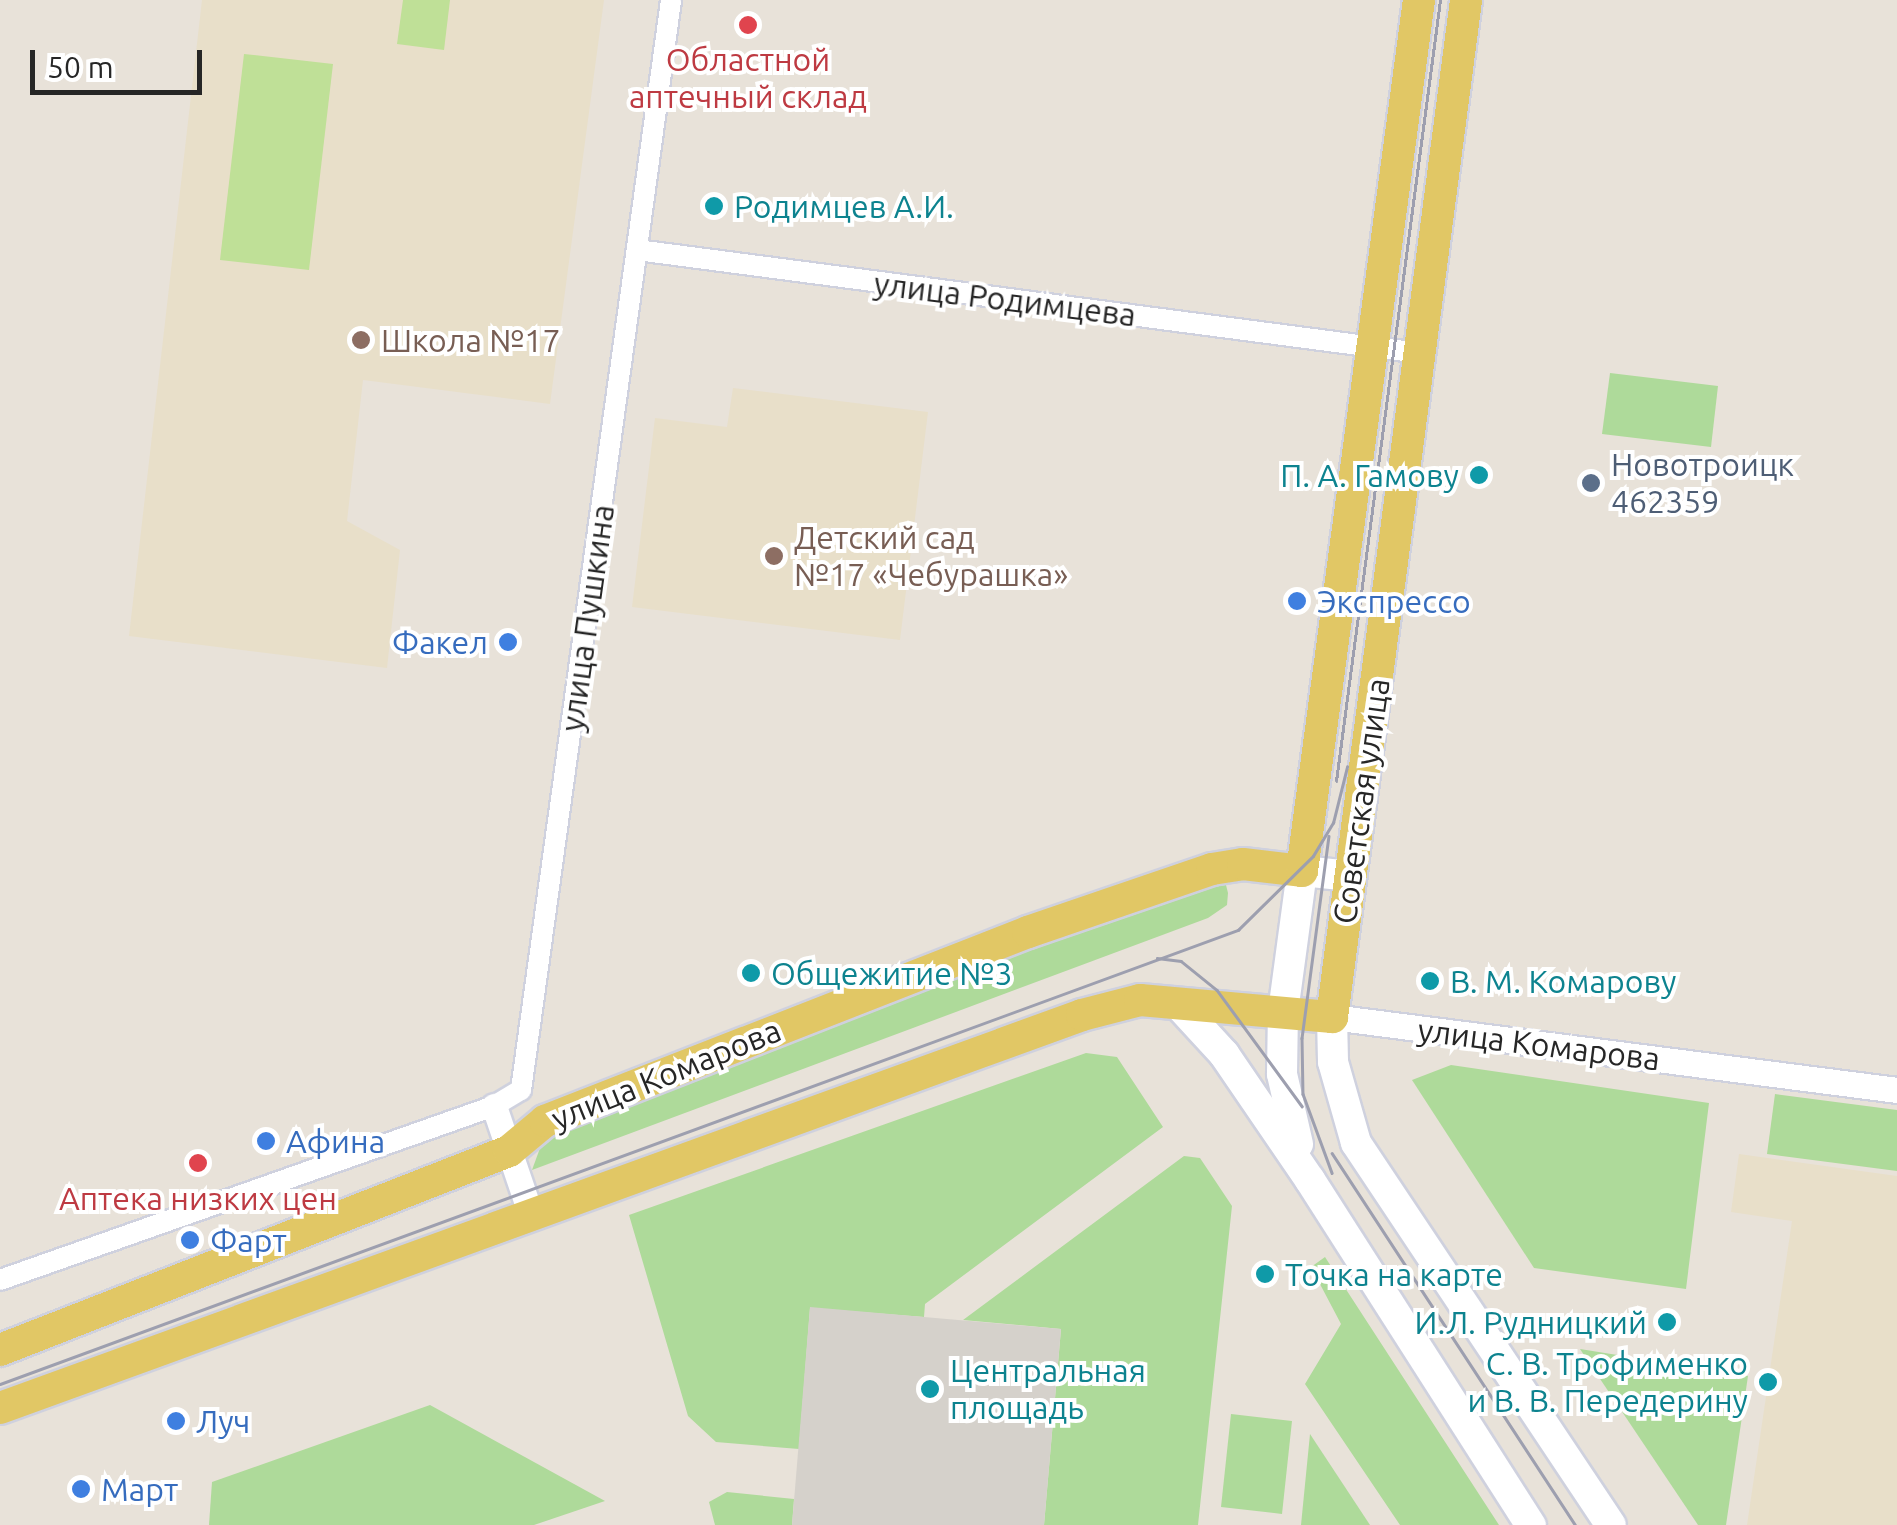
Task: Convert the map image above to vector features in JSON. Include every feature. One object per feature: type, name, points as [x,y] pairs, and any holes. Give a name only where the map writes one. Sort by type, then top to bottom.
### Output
[{"type":"main road","name":"Советская улица","points":[[1310,1180],[1286,1108],[1283,1012],[1420,0]]},
{"type":"main road","name":"Советская улица","points":[[1466,0],[1332,1017],[1336,1076],[1356,1144],[1612,1525]]},
{"type":"main road","name":"улица Комарова","points":[[0,1350],[509,1152],[546,1121],[1028,932],[1212,869],[1242,864],[1351,876]]},
{"type":"main road","points":[[0,1408],[1140,1000],[1180,1005]]},
{"type":"main road","name":"Советская улица","points":[[1180,1005],[1224,1054],[1310,1180],[1531,1525]]},
{"type":"main road","name":"улица Комарова","points":[[1180,1005],[1332,1017]]},
{"type":"street","name":"улица Пушкина","points":[[494,1106],[522,1090],[671,0]]},
{"type":"street","name":"улица Родимцева","points":[[637,250],[1420,353]]},
{"type":"street","name":"улица Комарова","points":[[1332,1017],[1897,1090]]},
{"type":"street","points":[[0,1280],[494,1106],[532,1215]]},
{"type":"shaded area","name":"Школа №17","points":[[202,0],[604,0],[550,404],[363,380],[347,521],[400,550],[387,668],[129,636]]},
{"type":"shaded area","name":"Детский сад №17 «Чебурашка»","points":[[733,388],[928,412],[900,640],[632,607],[655,418],[727,427]]},
{"type":"shaded area","points":[[1739,1154],[1897,1176],[1897,1525],[1747,1525],[1792,1221],[1731,1212]]},
{"type":"shaded area","name":"Центральная площадь","points":[[810,1307],[1061,1329],[1044,1525],[792,1525]]},
{"type":"green space","points":[[403,0],[450,0],[444,50],[397,44]]},
{"type":"green space","points":[[244,54],[333,64],[309,270],[220,260]]},
{"type":"green space","points":[[1610,373],[1718,386],[1711,447],[1602,434]]},
{"type":"green space","points":[[1212,877],[1225,881],[1227,905],[1208,918],[532,1170],[547,1129]]},
{"type":"green space","points":[[1086,1053],[1117,1057],[1163,1127],[925,1304],[924,1317],[810,1308],[799,1449],[716,1442],[688,1416],[629,1215]]},
{"type":"green space","points":[[1451,1065],[1709,1103],[1686,1289],[1534,1268],[1412,1080]]},
{"type":"green space","points":[[1775,1094],[1897,1110],[1897,1171],[1767,1154]]},
{"type":"green space","points":[[1184,1156],[1200,1158],[1232,1206],[1198,1525],[1044,1525],[1061,1329],[963,1320]]},
{"type":"green space","points":[[1325,1257],[1499,1525],[1400,1525],[1305,1384],[1341,1324],[1311,1267]]},
{"type":"green space","points":[[1580,1349],[1748,1376],[1726,1525],[1698,1525]]},
{"type":"green space","points":[[430,1405],[605,1501],[534,1525],[209,1525],[212,1482]]},
{"type":"green space","points":[[1231,1414],[1292,1421],[1282,1514],[1221,1507]]},
{"type":"green space","points":[[1310,1434],[1370,1525],[1301,1525]]},
{"type":"green space","points":[[727,1492],[794,1499],[792,1525],[715,1525],[709,1502]]},
{"type":"tram line","points":[[1336,781],[1440,0]]},
{"type":"tram line","points":[[0,1384],[1238,930],[1313,856],[1333,823],[1347,767]]},
{"type":"tram line","points":[[1329,836],[1302,1038],[1303,1094],[1332,1173]]},
{"type":"tram line","points":[[1157,958],[1181,961],[1217,990],[1302,1106]]},
{"type":"tram line","points":[[1332,1153],[1575,1525]]},
{"type":"place","name":"Областной аптечный склад","points":[[748,25]]},
{"type":"place","name":"Родимцев А.И.","points":[[714,206]]},
{"type":"place","name":"Школа №17","points":[[361,340]]},
{"type":"place","name":"П. А. Гамову","points":[[1479,475]]},
{"type":"place","name":"Новотроицк 462359","points":[[1591,483]]},
{"type":"place","name":"Детский сад №17 «Чебурашка»","points":[[774,556]]},
{"type":"place","name":"Экспрессо","points":[[1297,601]]},
{"type":"place","name":"Факел","points":[[508,642]]},
{"type":"place","name":"Общежитие №3","points":[[751,973]]},
{"type":"place","name":"В. М. Комарову","points":[[1430,981]]},
{"type":"place","name":"Афина","points":[[266,1141]]},
{"type":"place","name":"Аптека низких цен","points":[[198,1163]]},
{"type":"place","name":"Фарт","points":[[190,1240]]},
{"type":"place","name":"Точка на карте","points":[[1265,1274]]},
{"type":"place","name":"И.Л. Рудницкий","points":[[1667,1322]]},
{"type":"place","name":"С. В. Трофименко и В. В. Передерину","points":[[1768,1382]]},
{"type":"place","name":"Центральная площадь","points":[[930,1389]]},
{"type":"place","name":"Луч","points":[[176,1421]]},
{"type":"place","name":"Март","points":[[81,1489]]}]
